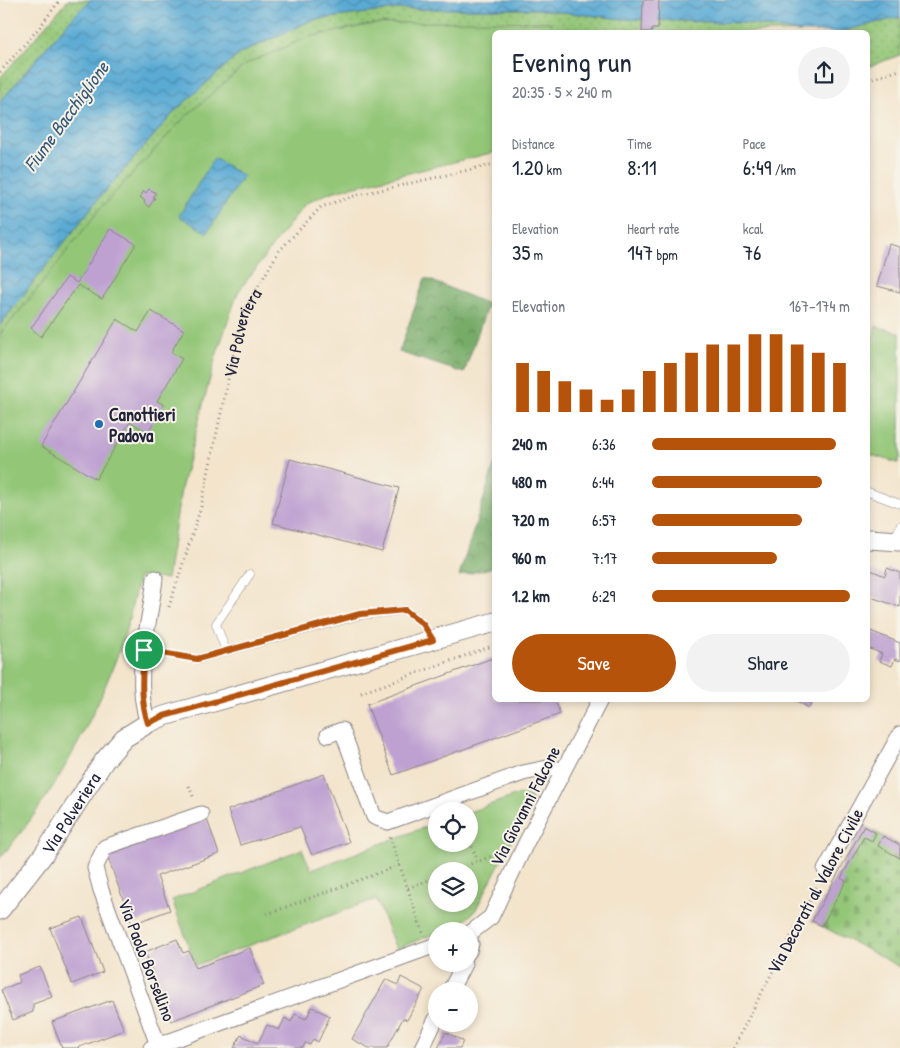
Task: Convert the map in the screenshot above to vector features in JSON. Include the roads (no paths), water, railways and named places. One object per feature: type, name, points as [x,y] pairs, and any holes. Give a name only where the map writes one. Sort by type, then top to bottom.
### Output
[{"type":"street","points":[[870,539],[898,536]]},
{"type":"street","points":[[148,723],[144,712],[141,685],[144,650],[155,578]]},
{"type":"street","points":[[433,640],[492,623]]},
{"type":"street","name":"Via Polveriera","points":[[0,910],[44,854],[104,761],[124,738],[148,723],[164,716],[433,640]]},
{"type":"street","name":"Via Giovanni Falcone","points":[[478,927],[491,917],[526,843],[599,702]]},
{"type":"street","points":[[328,734],[342,730],[374,817],[388,822],[523,773],[552,767],[562,772]]},
{"type":"street","name":"Via Decorati al Valore Civile","points":[[825,870],[900,734]]},
{"type":"street","name":"Via Paolo Borsellino","points":[[201,814],[105,847],[95,868],[154,1046],[428,947]]},
{"type":"street","points":[[422,1048],[430,1032]]},
{"type":"lane","points":[[870,493],[900,504]]},
{"type":"lane","points":[[226,651],[216,624],[250,574]]},
{"type":"lane","points":[[197,659],[360,614],[405,610],[423,624],[433,640]]},
{"type":"water","name":"Fiume Bacchiglione","points":[[90,0],[900,0],[900,17],[846,30],[788,30],[744,23],[623,19],[536,9],[398,9],[312,20],[239,54],[176,110],[95,203],[0,325],[0,102],[69,21]]},
{"type":"water","points":[[214,158],[243,176],[207,233],[179,216]]},
{"type":"place","name":"Canottieri Padova","points":[[99,424]]}]
